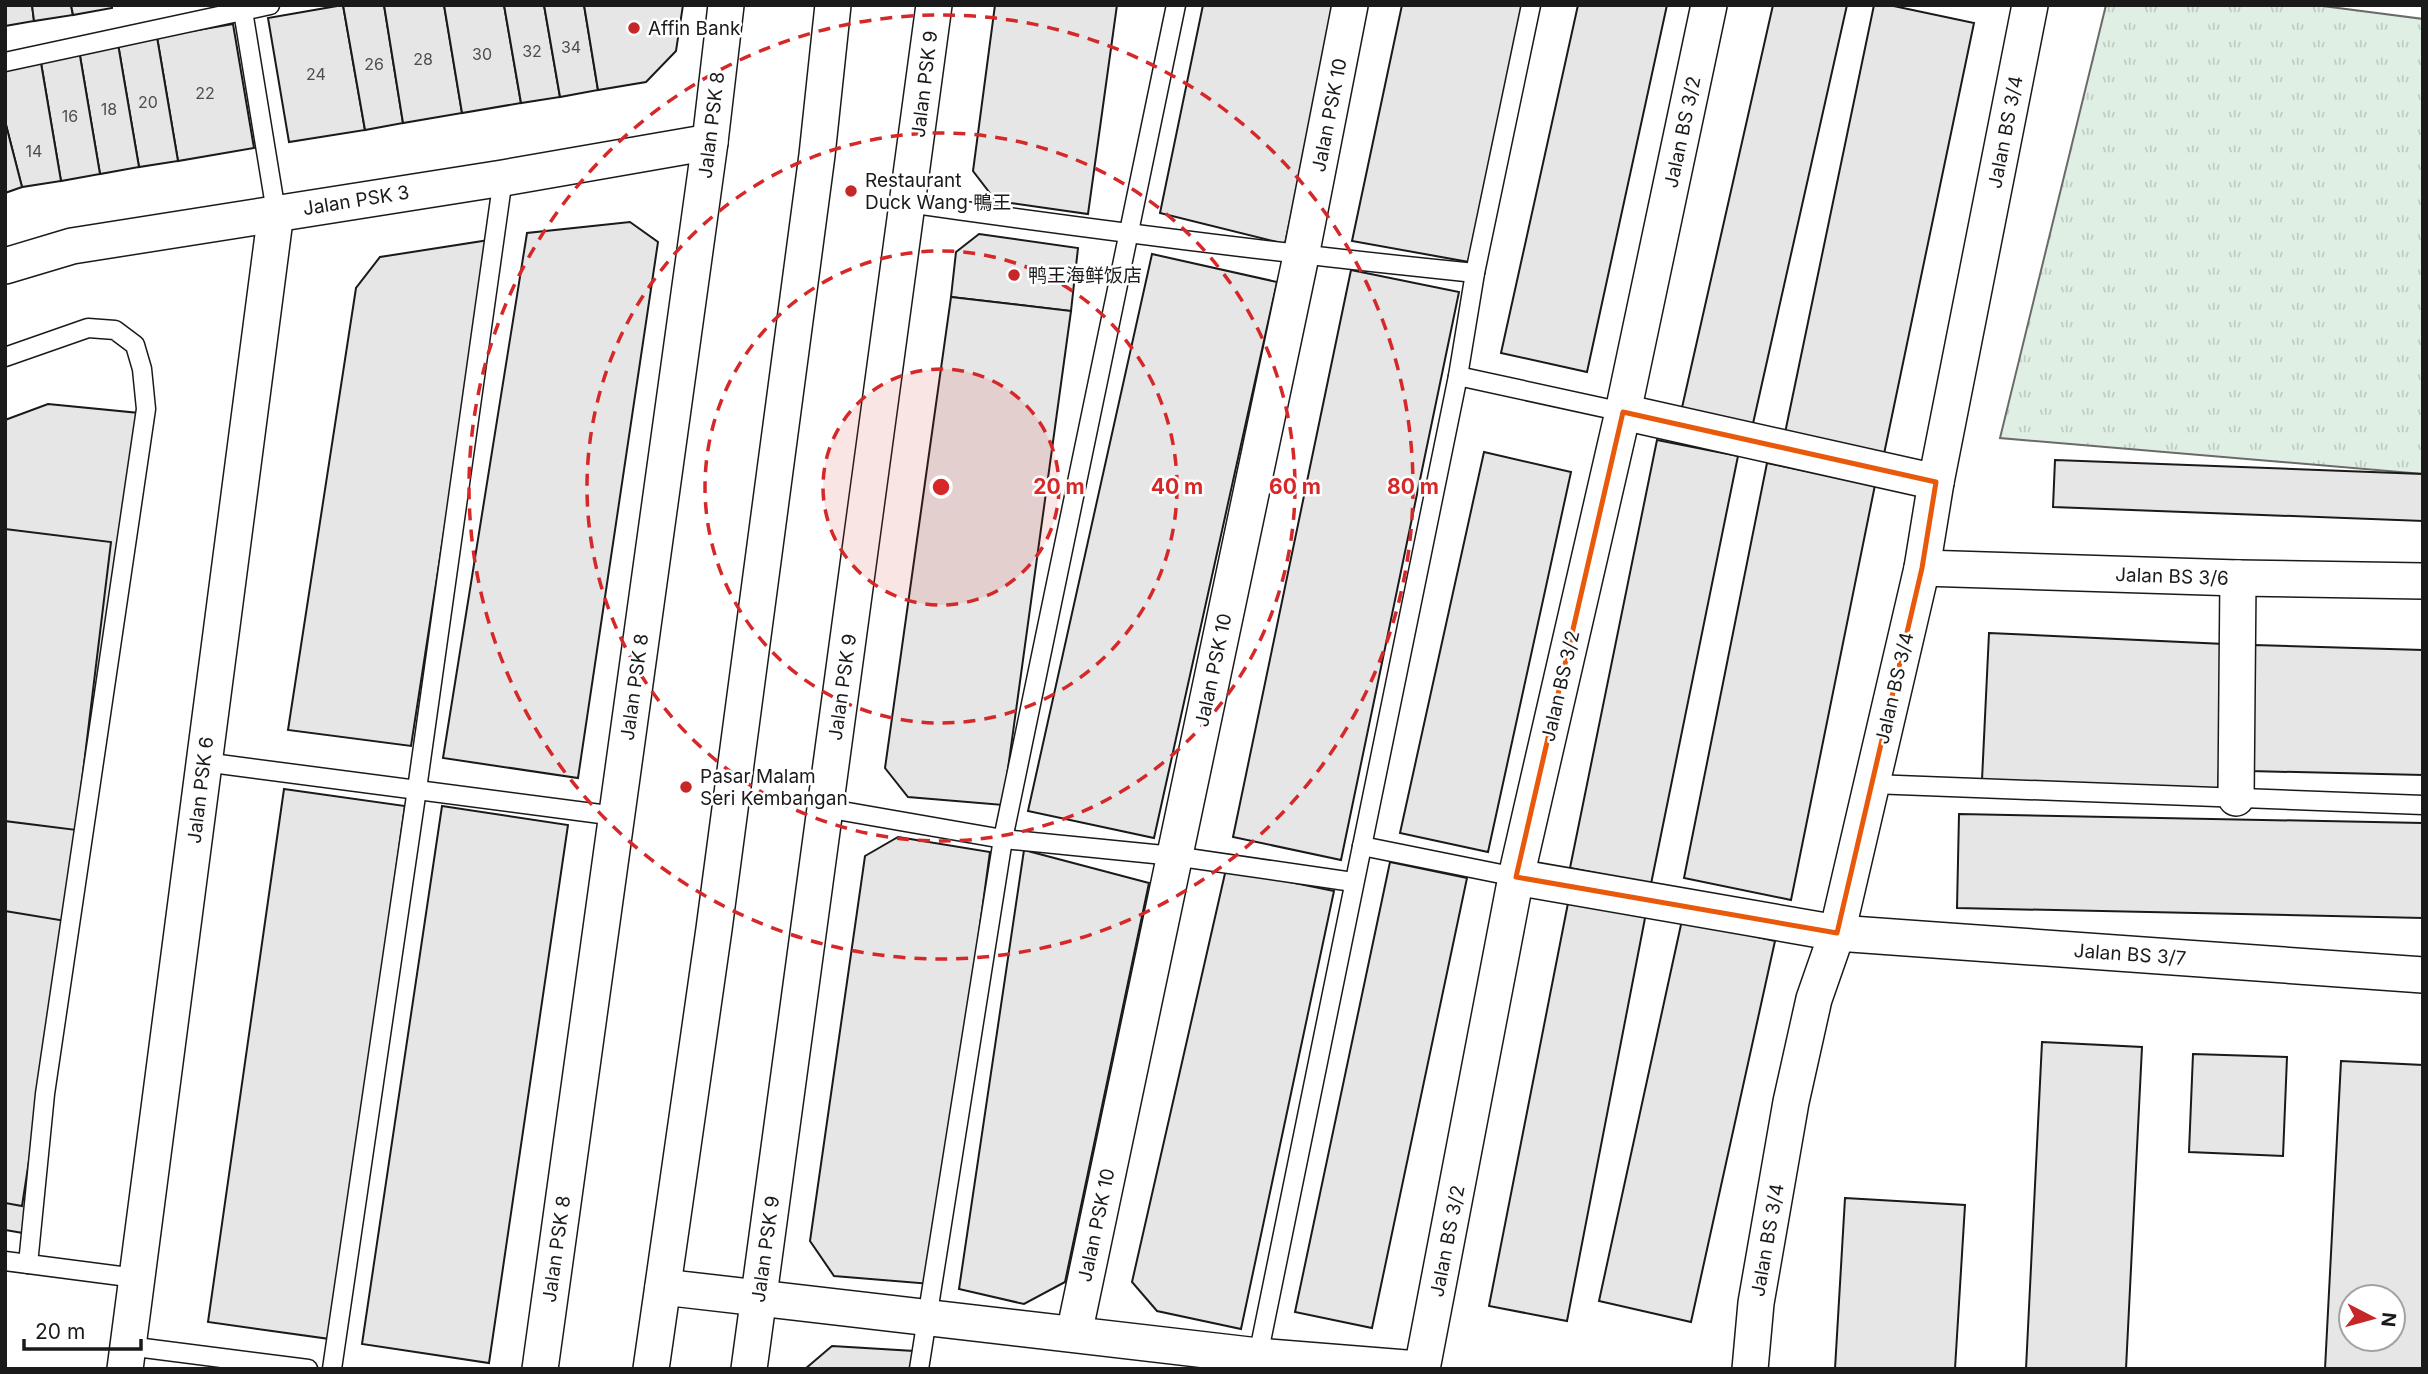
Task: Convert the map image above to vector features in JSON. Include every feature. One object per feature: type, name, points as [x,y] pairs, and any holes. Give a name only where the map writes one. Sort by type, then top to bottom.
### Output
[{"type":"street","name":"Jalan PSK 8","points":[[540,1369],[710,142],[726,5]]},
{"type":"street","points":[[651,1369],[716,916],[817,155],[833,5]]},
{"type":"street","name":"Jalan PSK 9","points":[[749,1369],[934,5]]},
{"type":"street","name":"Jalan PSK 10","points":[[1074,1334],[1301,256],[1350,5]]},
{"type":"street","name":"Jalan BS 3/2","points":[[1420,1369],[1516,877],[1623,412],[1709,5]]},
{"type":"street","name":"Jalan BS 3/4","points":[[1750,1369],[1756,1303],[1791,1102],[1814,999],[1837,933],[1922,568],[1936,482],[2031,5]]},
{"type":"street","name":"Jalan PSK 3","points":[[5,266],[72,246],[503,178],[710,142]]},
{"type":"street","name":"Jalan PSK 6","points":[[126,1357],[276,212]]},
{"type":"street","points":[[1623,412],[1936,482]]},
{"type":"street","name":"Jalan BS 3/6","points":[[1922,568],[2238,578],[2423,580]]},
{"type":"street","points":[[2236,798],[2238,578]]},
{"type":"street","name":"Jalan BS 3/7","points":[[1516,877],[1837,933],[2423,975]]},
{"type":"street","points":[[663,1287],[1258,1356],[1420,1369]]},
{"type":"lane","points":[[5,62],[242,7],[270,5]]},
{"type":"lane","points":[[919,1369],[1003,839],[1176,5]]},
{"type":"lane","points":[[1258,1356],[1531,5]]},
{"type":"lane","points":[[242,7],[276,212]]},
{"type":"lane","points":[[332,1369],[503,178]]},
{"type":"lane","points":[[908,203],[1301,256],[1475,273]]},
{"type":"lane","points":[[5,357],[88,328],[115,330],[135,345],[142,369],[146,409],[45,1094],[28,1264]]},
{"type":"lane","points":[[1458,376],[1623,412]]},
{"type":"lane","points":[[204,762],[616,816]]},
{"type":"lane","points":[[1872,784],[2423,804]]},
{"type":"lane","points":[[825,808],[1003,839],[1174,856],[1353,882]]},
{"type":"lane","points":[[1362,846],[1516,877]]},
{"type":"lane","points":[[5,1261],[136,1278]]},
{"type":"lane","points":[[126,1357],[308,1369]]},
{"type":"highlighted area","points":[[1623,412],[1936,482],[1922,568],[1837,933],[1516,877]]},
{"type":"green space","points":[[2106,5],[2315,5],[2423,19],[2423,474],[2000,438]]},
{"type":"building","points":[[5,5],[32,5],[34,21],[5,26]]},
{"type":"building","points":[[32,5],[71,5],[73,15],[34,21]]},
{"type":"building","points":[[71,5],[112,5],[112,8],[73,15]]},
{"type":"building","points":[[343,5],[365,130],[289,142],[268,18]]},
{"type":"building","points":[[343,5],[384,5],[403,123],[365,130]]},
{"type":"building","points":[[384,5],[444,5],[462,113],[403,123]]},
{"type":"building","points":[[444,5],[504,5],[521,103],[462,113]]},
{"type":"building","points":[[504,5],[544,5],[560,97],[521,103]]},
{"type":"building","points":[[544,5],[584,5],[598,90],[560,97]]},
{"type":"building","name":"Affin Bank","points":[[584,5],[683,5],[676,51],[646,82],[598,90]]},
{"type":"building","points":[[995,5],[1117,5],[1088,214],[996,201],[973,171]]},
{"type":"building","points":[[1203,5],[1336,5],[1285,244],[1160,213]]},
{"type":"building","points":[[1402,5],[1524,5],[1469,262],[1352,241]]},
{"type":"building","points":[[1578,5],[1667,5],[1587,372],[1501,353]]},
{"type":"building","points":[[1773,5],[1847,5],[1752,428],[1681,412]]},
{"type":"building","points":[[1874,5],[1889,5],[1974,23],[1884,454],[1785,433]]},
{"type":"building","points":[[233,24],[254,148],[178,161],[157,37]]},
{"type":"building","points":[[157,37],[178,161],[139,167],[118,44]]},
{"type":"building","points":[[118,44],[139,167],[100,174],[79,50]]},
{"type":"building","points":[[79,50],[100,174],[61,181],[40,57]]},
{"type":"building","points":[[40,57],[61,181],[22,187],[5,121],[5,65]]},
{"type":"building","points":[[5,121],[22,187],[5,193]]},
{"type":"building","points":[[630,222],[658,242],[578,778],[443,758],[527,233]]},
{"type":"building","name":"鸭王海鲜饭店","points":[[979,234],[1078,248],[1071,311],[951,297],[956,252]]},
{"type":"building","points":[[489,240],[411,746],[288,730],[356,288],[380,257]]},
{"type":"building","points":[[1152,254],[1277,282],[1154,838],[1028,811]]},
{"type":"building","points":[[1351,270],[1459,292],[1341,860],[1233,837]]},
{"type":"building","points":[[951,297],[1071,311],[1003,805],[908,797],[885,768]]},
{"type":"building","points":[[48,404],[139,413],[23,1233],[5,1230],[5,420]]},
{"type":"building","points":[[1657,440],[1738,456],[1651,884],[1570,868]]},
{"type":"building","points":[[1484,452],[1571,472],[1488,852],[1400,833]]},
{"type":"building","points":[[2055,460],[2423,474],[2423,521],[2053,507]]},
{"type":"building","points":[[1767,463],[1875,485],[1791,900],[1684,878]]},
{"type":"building","points":[[5,529],[111,542],[76,830],[5,821]]},
{"type":"building","points":[[1989,633],[2224,644],[2218,791],[1982,780]]},
{"type":"building","points":[[2254,645],[2423,650],[2423,775],[2250,771]]},
{"type":"building","points":[[284,789],[405,806],[330,1339],[208,1322]]},
{"type":"building","points":[[442,806],[568,825],[489,1363],[362,1344]]},
{"type":"building","points":[[1959,814],[2423,823],[2423,918],[1957,908]]},
{"type":"building","points":[[898,837],[990,852],[931,1284],[834,1276],[810,1241],[865,856]]},
{"type":"building","points":[[1024,850],[1149,883],[1065,1282],[1024,1304],[959,1289]]},
{"type":"building","points":[[1390,862],[1467,878],[1372,1328],[1295,1312]]},
{"type":"building","points":[[1226,869],[1334,891],[1241,1329],[1157,1311],[1132,1282]]},
{"type":"building","points":[[1569,898],[1646,913],[1567,1321],[1489,1306]]},
{"type":"building","points":[[5,911],[66,921],[22,1206],[5,1203]]},
{"type":"building","points":[[1682,920],[1775,941],[1691,1322],[1599,1301]]},
{"type":"building","points":[[2042,1042],[2142,1047],[2126,1369],[2026,1369]]},
{"type":"building","points":[[2193,1054],[2287,1057],[2283,1156],[2189,1152]]},
{"type":"building","points":[[2341,1061],[2423,1065],[2422,1369],[2325,1369]]},
{"type":"building","points":[[1845,1198],[1965,1205],[1955,1369],[1835,1369]]},
{"type":"building","points":[[832,1346],[914,1351],[911,1369],[805,1369]]},
{"type":"place","name":"Affin Bank","points":[[634,28]]},
{"type":"place","name":"Restaurant Duck Wang 鴨王","points":[[851,191]]},
{"type":"place","name":"鸭王海鲜饭店","points":[[1014,275]]},
{"type":"place","name":"Pasar Malam Seri Kembangan","points":[[686,787]]}]
